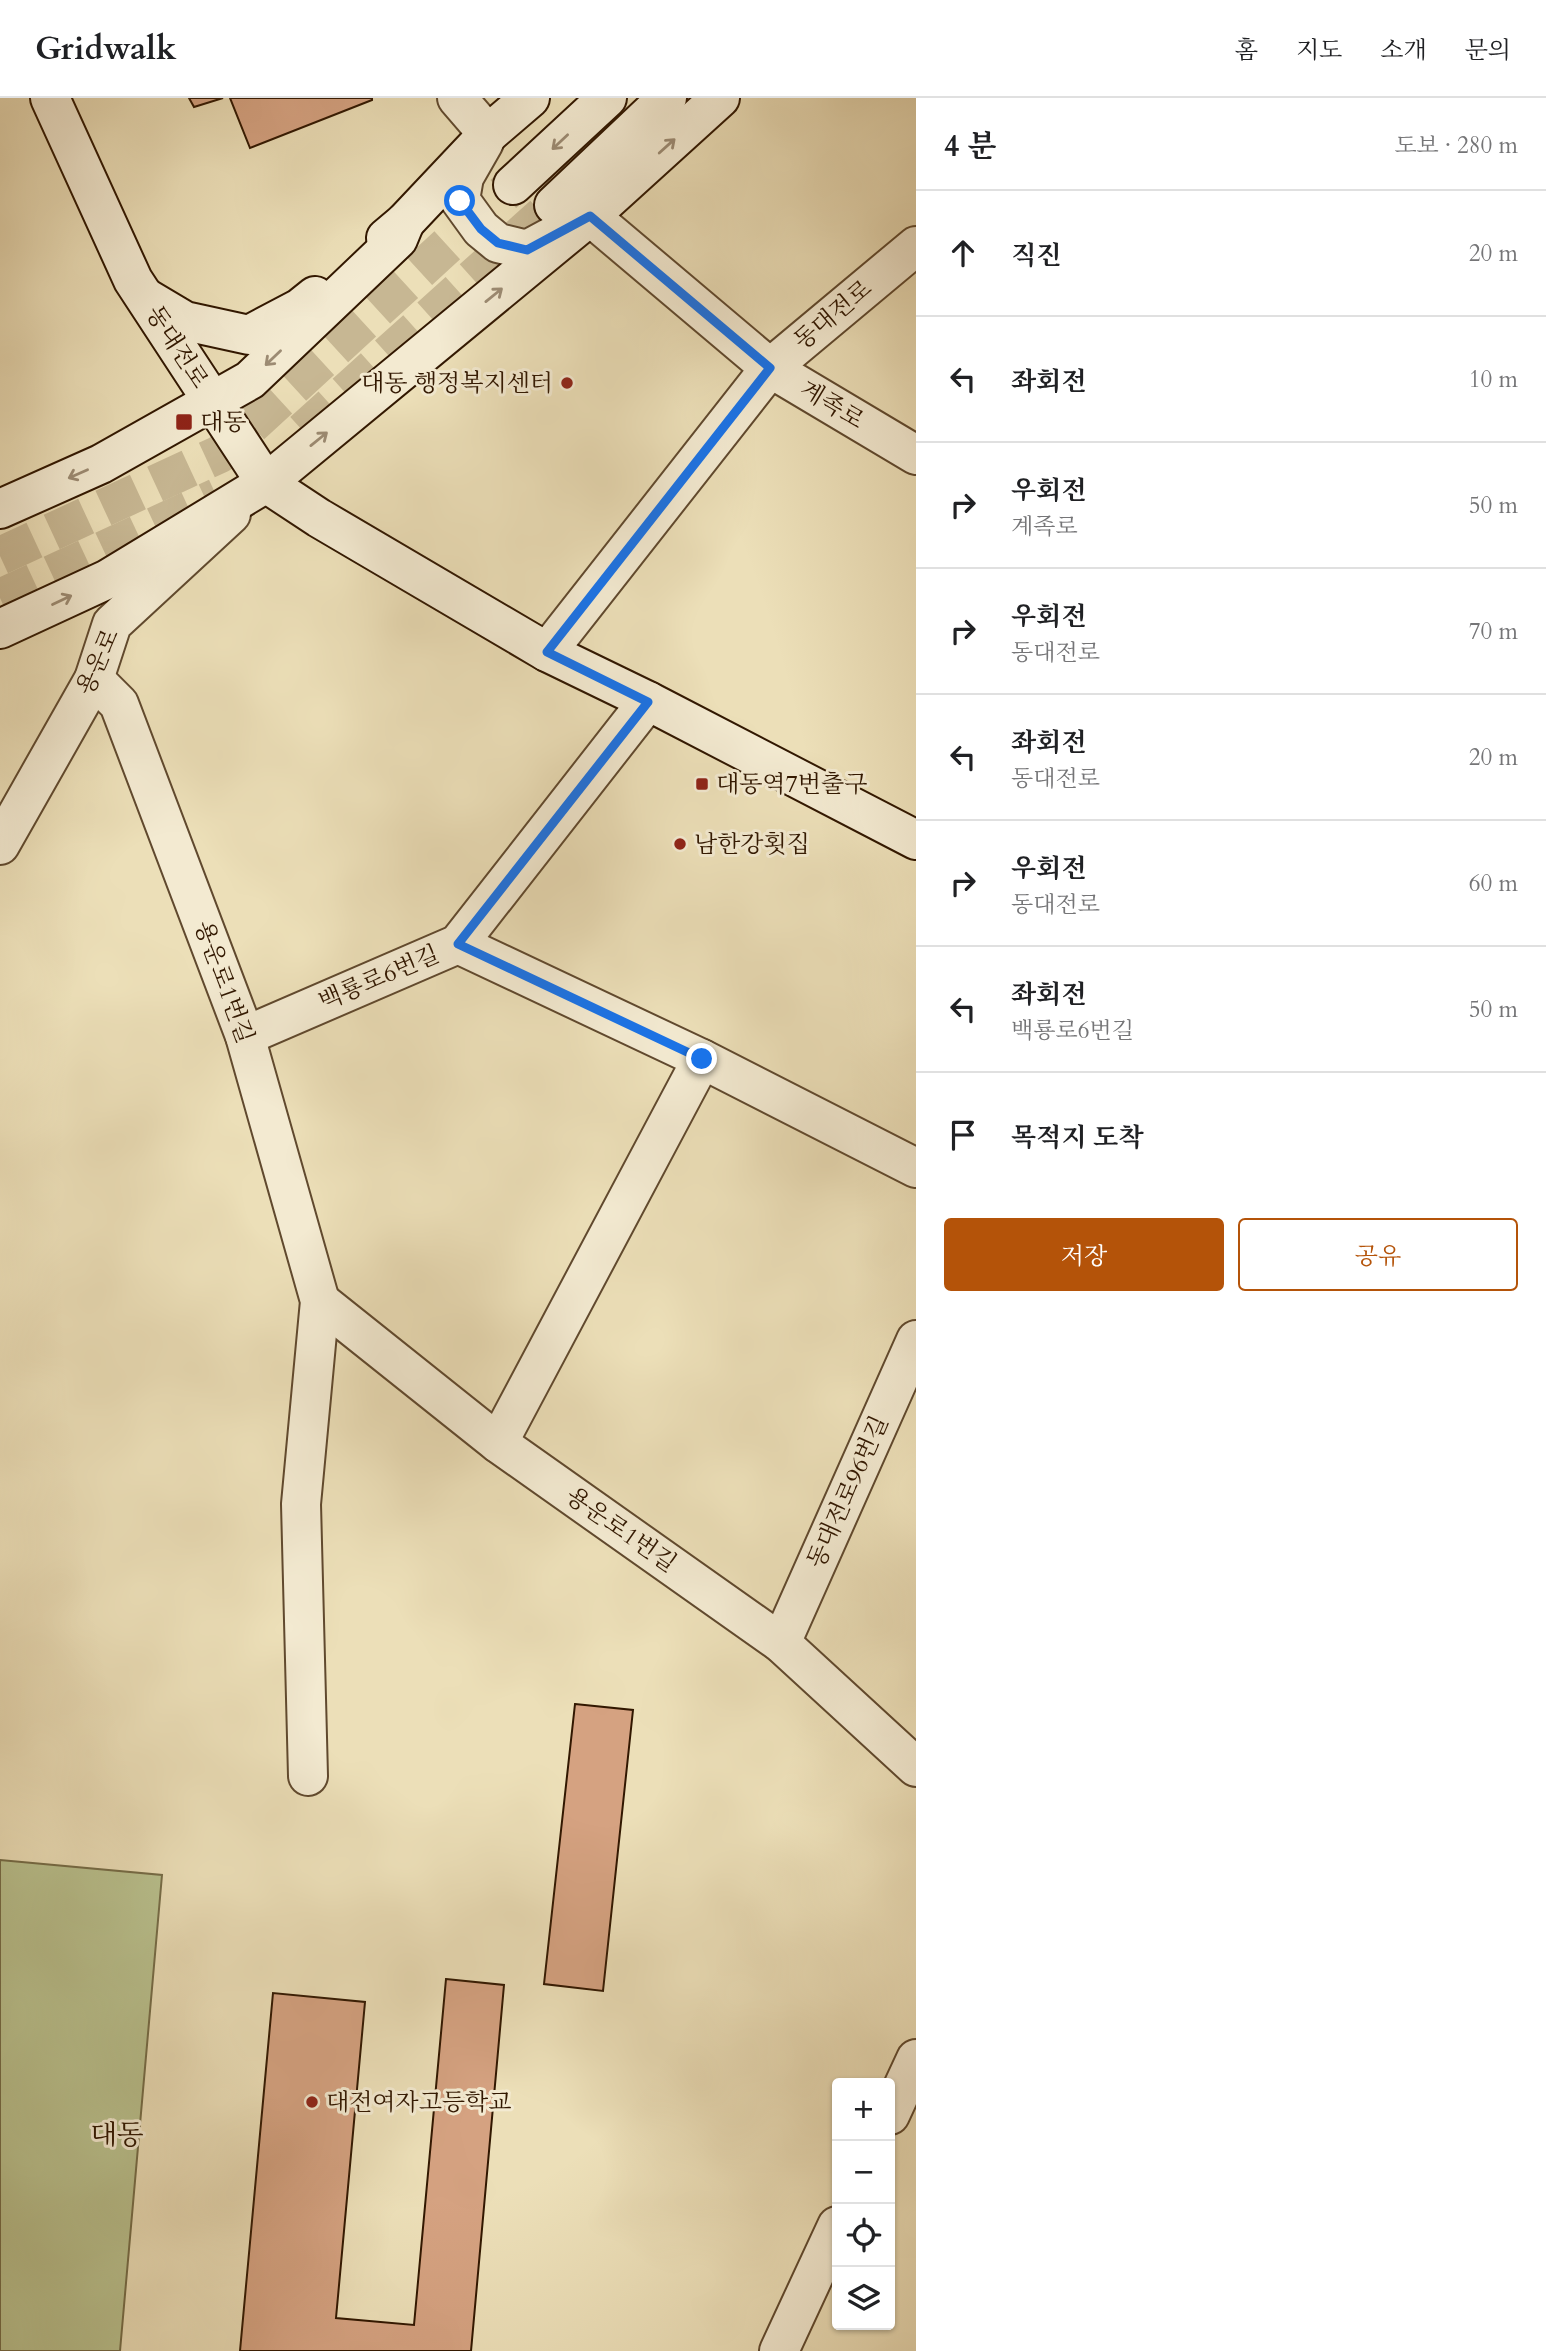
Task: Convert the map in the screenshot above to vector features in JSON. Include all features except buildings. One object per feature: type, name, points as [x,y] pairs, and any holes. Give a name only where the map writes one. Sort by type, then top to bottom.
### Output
[{"type":"street","name":"동대전로","points":[[50,98],[133,280],[266,482],[319,518],[547,652],[916,840]]},
{"type":"street","points":[[457,98],[488,134]]},
{"type":"street","points":[[144,296],[185,321],[250,335],[300,308],[405,222],[488,134],[530,98]]},
{"type":"street","points":[[513,185],[607,98]]},
{"type":"street","points":[[554,205],[667,98]]},
{"type":"street","points":[[0,629],[108,579],[266,482],[590,216],[720,98]]},
{"type":"street","points":[[488,134],[464,177],[460,201],[481,229],[498,243],[527,250],[590,216]]},
{"type":"street","name":"계족로","points":[[590,216],[770,368],[916,455]]},
{"type":"street","points":[[0,509],[101,464],[250,380],[398,239],[405,222]]},
{"type":"street","name":"동대전로","points":[[547,652],[770,368],[916,246]]},
{"type":"street","name":"용운로","points":[[0,845],[94,679],[112,624],[266,482]]},
{"type":"street","name":"용운로1번길","points":[[94,679],[119,704],[245,1036],[320,1301],[302,1504],[308,1776]]},
{"type":"street","points":[[458,944],[648,702]]},
{"type":"street","name":"백룡로6번길","points":[[245,1036],[458,944],[702,1059],[916,1168]]},
{"type":"street","points":[[498,1443],[702,1059]]},
{"type":"street","name":"용운로1번길","points":[[320,1301],[498,1443],[781,1643],[916,1767]]},
{"type":"street","name":"동대전로96번길","points":[[781,1643],[916,1340]]},
{"type":"street","points":[[895,2104],[916,2059]]},
{"type":"street","points":[[779,2351],[832,2237]]},
{"type":"green space","points":[[0,1860],[162,1875],[120,2351],[0,2351]]},
{"type":"tunnel","points":[[0,556],[220,454],[513,185]]},
{"type":"tunnel","points":[[303,431],[554,205]]},
{"type":"tunnel","points":[[0,598],[217,497]]},
{"type":"place","name":"대동 행정복지센터","points":[[567,383]]},
{"type":"place","name":"대동","points":[[184,422]]},
{"type":"place","name":"대동역7번출구","points":[[702,784]]},
{"type":"place","name":"남한강횟집","points":[[680,844]]},
{"type":"place","name":"대전여자고등학교","points":[[312,2102]]},
{"type":"district","name":"대동","points":[[117,2135]]},
{"type":"route","points":[[460,201],[481,229],[498,243],[527,250],[590,216],[770,368],[547,652],[648,702],[458,944],[702,1059]]}]
